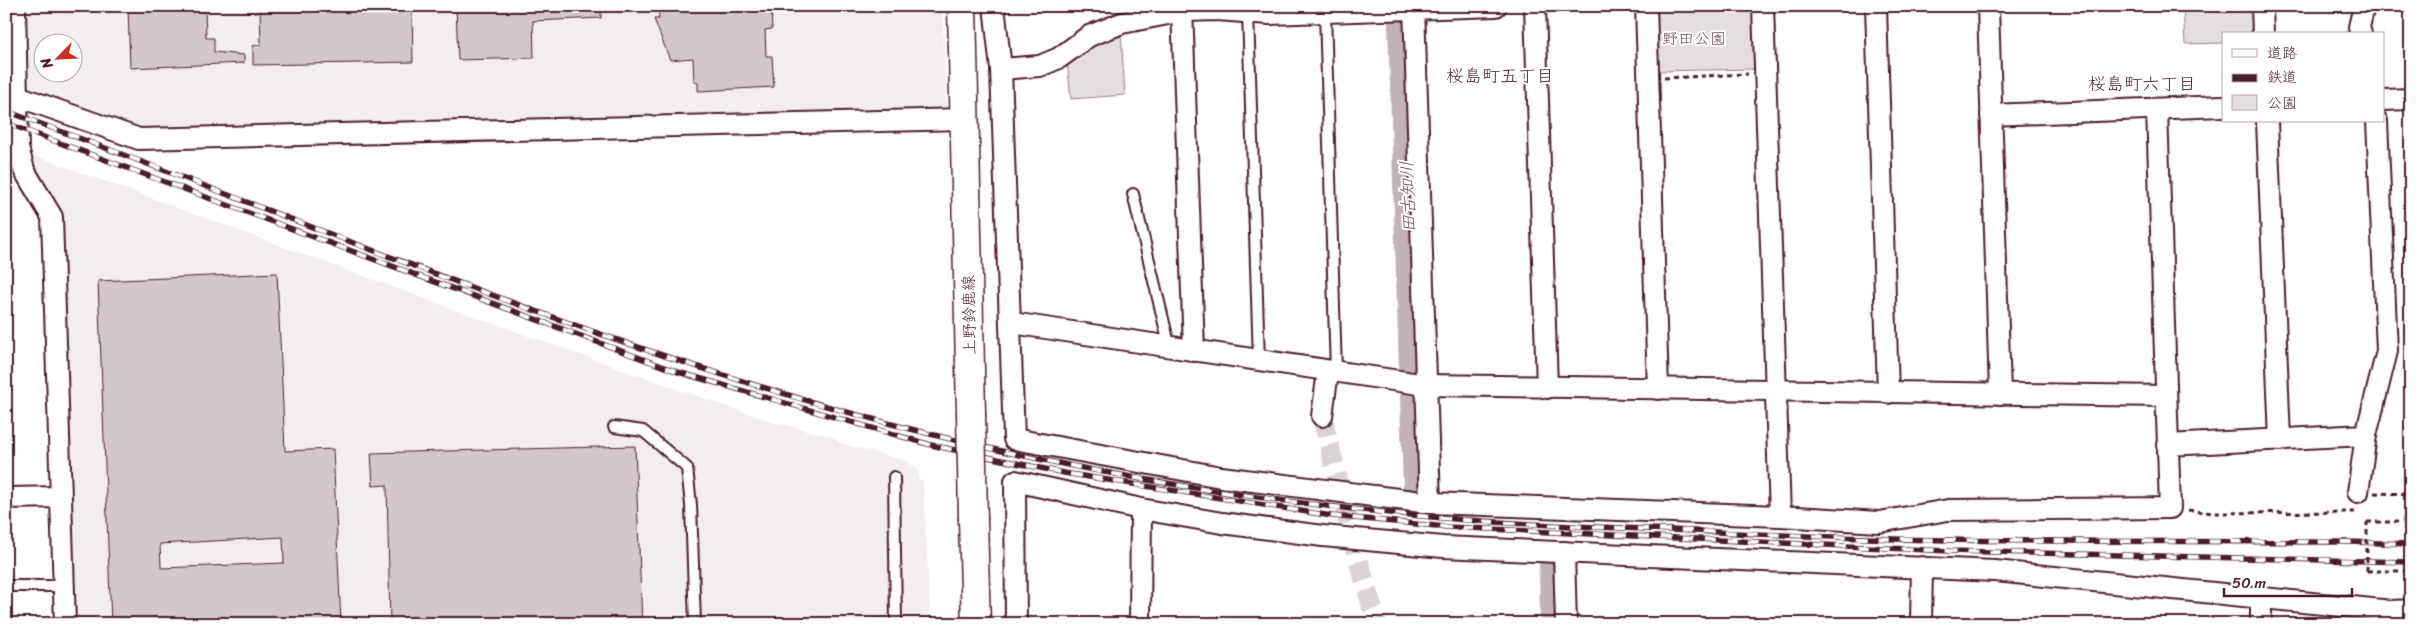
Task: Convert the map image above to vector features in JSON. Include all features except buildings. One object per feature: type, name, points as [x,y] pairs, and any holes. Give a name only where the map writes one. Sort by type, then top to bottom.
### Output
[{"type":"main road","name":"上野鈴鹿線","points":[[962,6],[976,624]]},
{"type":"street","points":[[15,6],[12,145],[37,195],[52,217],[65,624]]},
{"type":"street","points":[[994,6],[1001,69],[1012,323],[1014,439],[1221,477],[1430,503],[1780,516],[1878,522],[1948,510],[2170,508],[2157,109]]},
{"type":"street","points":[[1001,69],[1040,66],[1059,58],[1089,36],[1122,24],[1182,8],[1248,12],[1325,12],[1496,6]]},
{"type":"street","points":[[1535,6],[1547,388]]},
{"type":"street","points":[[1646,6],[1658,389]]},
{"type":"street","points":[[1764,6],[1780,516]]},
{"type":"street","points":[[1876,6],[1888,392]]},
{"type":"street","points":[[1988,6],[2000,394]]},
{"type":"street","points":[[2262,6],[2263,32]]},
{"type":"street","points":[[2360,32],[2359,27],[2364,6]]},
{"type":"street","points":[[1182,8],[1194,351]]},
{"type":"street","points":[[1414,8],[1430,503]]},
{"type":"street","points":[[12,94],[139,139],[965,119]]},
{"type":"street","points":[[2384,100],[2411,99]]},
{"type":"street","points":[[1991,115],[2222,106]]},
{"type":"street","points":[[2267,122],[2280,440]]},
{"type":"street","points":[[2358,492],[2366,436],[2387,351],[2377,122]]},
{"type":"street","points":[[1012,323],[1426,385],[2165,396]]},
{"type":"street","points":[[1322,416],[1332,371]]},
{"type":"street","points":[[2167,445],[2366,436]]},
{"type":"street","points":[[1016,624],[1015,481],[1141,509],[1222,523],[1323,536],[1443,547],[1994,571],[2392,611],[2411,610]]},
{"type":"street","points":[[6,498],[61,497]]},
{"type":"street","points":[[1140,624],[1141,509]]},
{"type":"street","points":[[1564,552],[1566,624]]},
{"type":"street","points":[[1921,624],[1922,567]]},
{"type":"street","points":[[2261,598],[2261,624]]},
{"type":"lane","points":[[1248,12],[1259,361]]},
{"type":"lane","points":[[1325,12],[1332,371]]},
{"type":"lane","points":[[1134,194],[1170,348]]},
{"type":"lane","points":[[614,427],[643,431],[688,468],[695,624]]},
{"type":"lane","points":[[894,477],[896,624]]},
{"type":"lane","points":[[6,586],[64,586]]},
{"type":"path","points":[[1648,78],[1766,74]]},
{"type":"path","points":[[2170,508],[2212,513],[2355,512],[2358,492],[2411,494]]},
{"type":"path","points":[[2410,518],[2367,522],[2367,571],[2410,571],[2411,587]]},
{"type":"shaded area","points":[[24,6],[942,6],[946,105],[943,109],[927,113],[135,131],[32,92],[27,85]]},
{"type":"shaded area","points":[[36,156],[466,314],[711,401],[770,421],[837,438],[837,442],[906,461],[919,471],[919,480],[923,480],[931,624],[71,624],[59,202],[50,200],[29,165],[31,159]]},
{"type":"green space","name":"野田公園","points":[[1654,6],[1755,6],[1755,69],[1656,71]]},
{"type":"green space","points":[[2183,6],[2256,6],[2257,32],[2222,32],[2222,43],[2185,44]]},
{"type":"green space","points":[[1121,33],[1125,95],[1071,99],[1067,61],[1096,42]]},
{"type":"waterway","name":"田古知川","points":[[1403,24],[1414,369]]},
{"type":"waterway","name":"田古知川","points":[[1415,397],[1418,487]]},
{"type":"waterway","name":"田古知川","points":[[1554,561],[1555,624]]},
{"type":"tunnel","points":[[1322,416],[1355,548],[1377,624]]},
{"type":"railway","points":[[6,111],[464,285],[579,327],[695,366],[812,402],[930,434],[1056,463],[1120,475],[1249,496],[1378,512],[1529,524],[1915,539],[2411,544]]},
{"type":"railway","points":[[6,123],[678,372],[931,445],[1064,473],[1332,516],[1447,527],[1949,551],[2411,562]]},
{"type":"district","name":"桜島町五丁目","points":[[1500,76]]},
{"type":"district","name":"桜島町六丁目","points":[[2142,84]]}]
